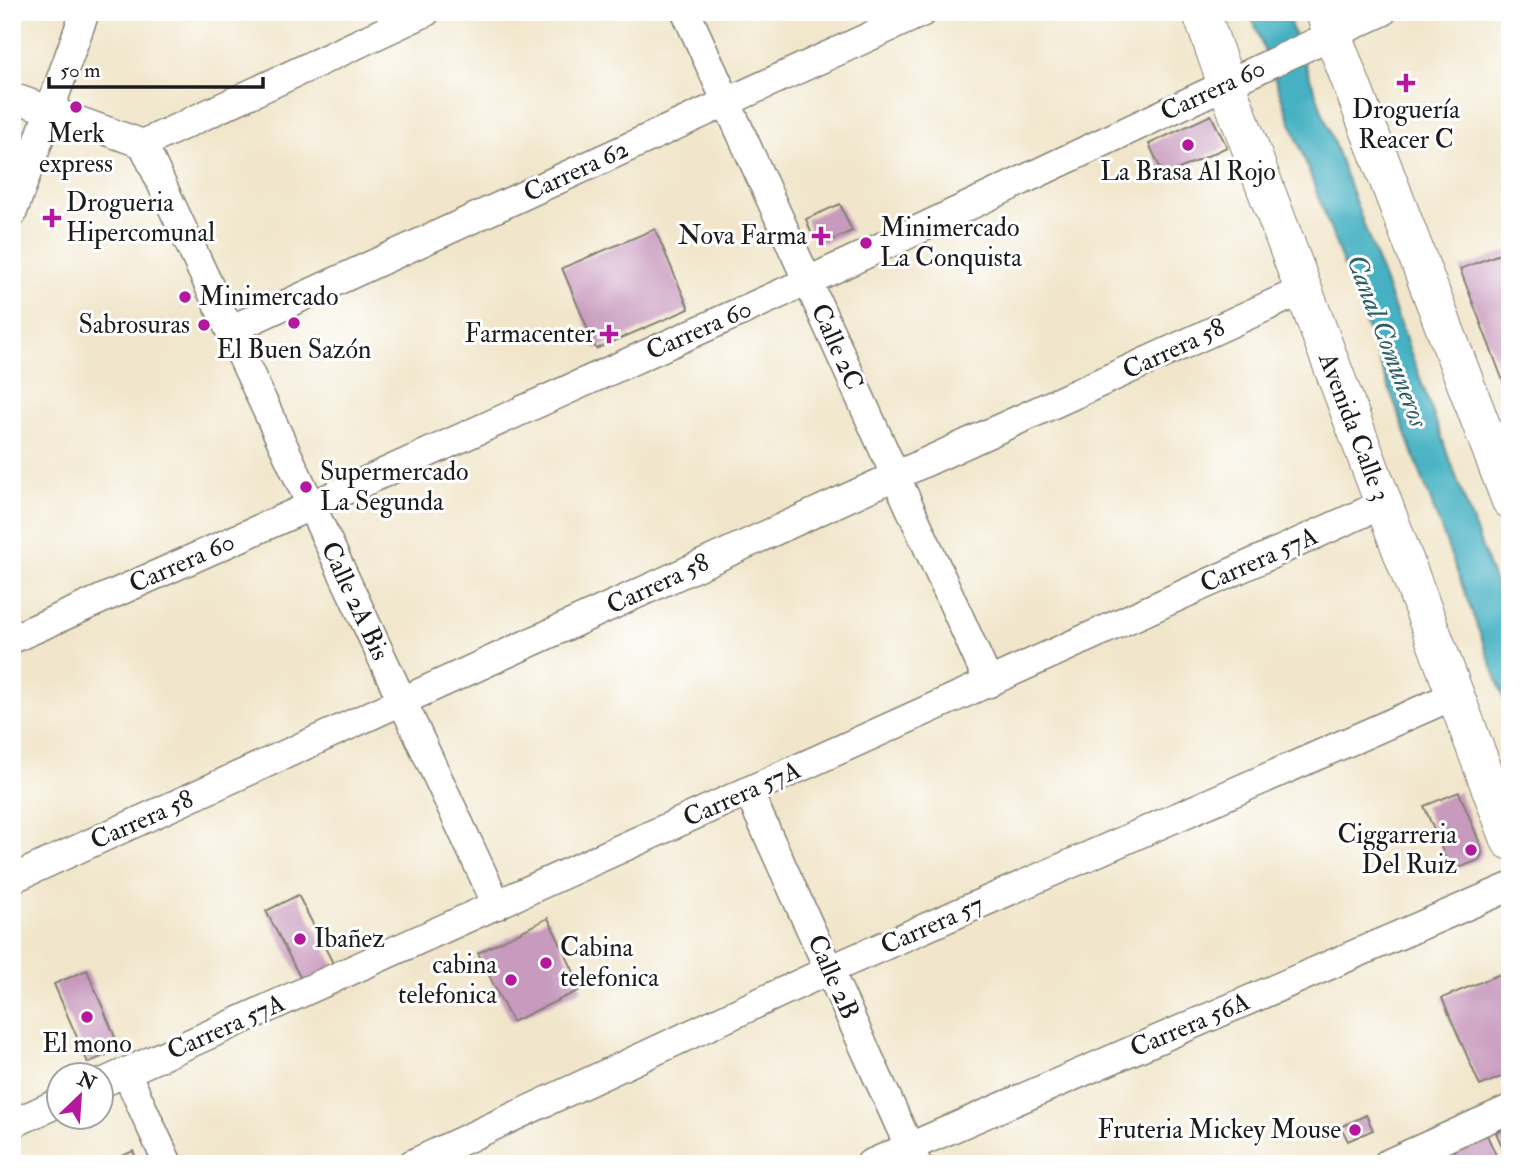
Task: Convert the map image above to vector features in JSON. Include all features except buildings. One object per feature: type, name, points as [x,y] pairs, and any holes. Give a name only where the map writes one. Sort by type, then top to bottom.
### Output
[{"type":"main road","name":"Avenida Calle 3","points":[[1201,12],[1237,78],[1303,290],[1510,841]]},
{"type":"main road","points":[[1321,31],[1510,500]]},
{"type":"street","points":[[12,214],[85,12]]},
{"type":"street","points":[[12,97],[143,144],[426,12]]},
{"type":"street","name":"Calle 2C","points":[[686,12],[989,682]]},
{"type":"street","name":"Carrera 62","points":[[230,330],[923,12]]},
{"type":"street","name":"Carrera 60","points":[[12,639],[808,281],[1237,78],[1321,31],[1381,12]]},
{"type":"street","name":"Calle 2A Bis","points":[[143,144],[497,905]]},
{"type":"street","name":"Carrera 58","points":[[12,878],[1303,290]]},
{"type":"street","name":"Carrera 57A","points":[[116,1077],[1383,504]]},
{"type":"street","name":"Carrera 57","points":[[412,1164],[829,971],[1455,695]]},
{"type":"street","name":"Calle 2B","points":[[748,791],[913,1155]]},
{"type":"street","name":"Carrera 56A","points":[[870,1164],[913,1155],[1510,887]]},
{"type":"street","points":[[116,1081],[168,1164]]},
{"type":"street","points":[[12,1124],[46,1108]]},
{"type":"street","points":[[1387,1164],[1510,1109]]},
{"type":"water","name":"Canal Comuneros","points":[[1250,12],[1286,12],[1510,624],[1510,715]]},
{"type":"place","name":"Droguería Reacer C","points":[[1406,83]]},
{"type":"place","name":"Merk express","points":[[76,107]]},
{"type":"place","name":"La Brasa Al Rojo","points":[[1188,145]]},
{"type":"place","name":"Drogueria Hipercomunal","points":[[52,218]]},
{"type":"place","name":"Nova Farma","points":[[821,236]]},
{"type":"place","name":"Minimercado La Conquista","points":[[866,243]]},
{"type":"place","name":"Minimercado","points":[[185,297]]},
{"type":"place","name":"El Buen Sazón","points":[[294,323]]},
{"type":"place","name":"Sabrosuras","points":[[204,325]]},
{"type":"place","name":"Farmacenter","points":[[609,334]]},
{"type":"place","name":"Supermercado La Segunda","points":[[306,487]]},
{"type":"place","name":"Ciggarreria Del Ruiz","points":[[1471,850]]},
{"type":"place","name":"Ibañez","points":[[300,939]]},
{"type":"place","name":"Cabina telefonica","points":[[546,963]]},
{"type":"place","name":"cabina telefonica","points":[[511,980]]},
{"type":"place","name":"El mono","points":[[87,1017]]},
{"type":"place","name":"Fruteria Mickey Mouse","points":[[1355,1130]]}]
